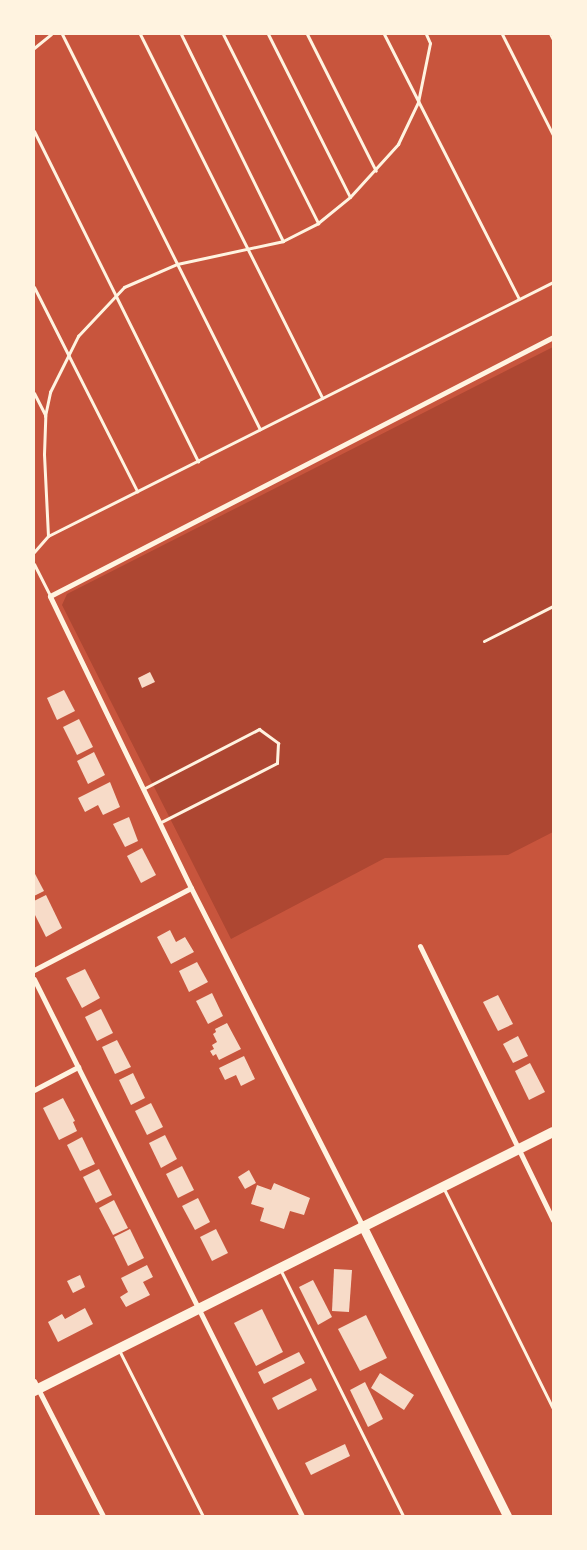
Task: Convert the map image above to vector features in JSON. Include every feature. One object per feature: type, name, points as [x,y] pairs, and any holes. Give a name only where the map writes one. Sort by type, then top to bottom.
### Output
[{"type":"main road","points":[[35,1387],[118,1350],[362,1225],[553,1132]]},
{"type":"street","points":[[507,1516],[191,888],[50,596],[553,337]]},
{"type":"street","points":[[34,970],[191,888]]},
{"type":"street","points":[[420,946],[517,1150],[553,1220]]},
{"type":"street","points":[[34,979],[302,1516]]},
{"type":"street","points":[[34,1090],[78,1067]]},
{"type":"street","points":[[35,1387],[103,1516]]},
{"type":"lane","points":[[34,48],[51,34]]},
{"type":"lane","points":[[62,34],[260,429]]},
{"type":"lane","points":[[140,34],[322,398]]},
{"type":"lane","points":[[181,34],[283,241]]},
{"type":"lane","points":[[223,34],[318,223]]},
{"type":"lane","points":[[268,34],[350,197]]},
{"type":"lane","points":[[307,34],[376,171]]},
{"type":"lane","points":[[384,34],[520,299]]},
{"type":"lane","points":[[48,536],[44,454],[45,416],[50,392],[78,336],[124,287],[177,264],[283,241],[318,223],[350,197],[376,171],[398,144],[418,102],[430,43],[426,34]]},
{"type":"lane","points":[[502,34],[553,135]]},
{"type":"lane","points":[[34,131],[198,461]]},
{"type":"lane","points":[[34,552],[48,536],[553,282]]},
{"type":"lane","points":[[34,286],[137,491]]},
{"type":"lane","points":[[34,393],[45,416]]},
{"type":"lane","points":[[34,564],[50,596]]},
{"type":"lane","points":[[484,640],[553,606]]},
{"type":"lane","points":[[142,789],[259,729],[278,743],[276,763],[159,823]]},
{"type":"lane","points":[[443,1186],[553,1410]]},
{"type":"lane","points":[[280,1268],[403,1516]]},
{"type":"lane","points":[[118,1350],[203,1516]]},
{"type":"path","points":[[550,34],[553,40]]},
{"type":"shaded area","points":[[553,347],[553,832],[508,855],[385,858],[231,939],[62,605],[67,594]]},
{"type":"building","points":[[150,672],[155,682],[142,688],[138,678]]},
{"type":"building","points":[[64,690],[75,711],[57,720],[47,698]]},
{"type":"building","points":[[79,719],[93,747],[77,755],[63,727]]},
{"type":"building","points":[[94,752],[105,775],[88,784],[77,761]]},
{"type":"building","points":[[110,782],[120,807],[103,815],[98,805],[85,812],[78,798]]},
{"type":"building","points":[[129,817],[138,841],[125,847],[113,824]]},
{"type":"building","points":[[142,848],[156,875],[141,883],[127,856]]},
{"type":"building","points":[[34,872],[44,891],[34,896]]},
{"type":"building","points":[[46,895],[62,928],[46,937],[34,913],[34,901]]},
{"type":"building","points":[[170,930],[176,942],[185,937],[194,952],[171,964],[157,937]]},
{"type":"building","points":[[197,962],[208,982],[189,992],[179,971]]},
{"type":"building","points":[[85,969],[100,998],[82,1008],[66,978]]},
{"type":"building","points":[[212,993],[223,1016],[208,1024],[196,1001]]},
{"type":"building","points":[[498,995],[513,1024],[498,1031],[483,1002]]},
{"type":"building","points":[[101,1009],[113,1033],[97,1041],[85,1017]]},
{"type":"building","points":[[227,1023],[241,1049],[219,1060],[216,1054],[213,1056],[210,1051],[214,1049],[212,1045],[217,1042],[213,1034],[216,1032],[215,1029]]},
{"type":"building","points":[[518,1036],[528,1056],[513,1063],[503,1044]]},
{"type":"building","points":[[117,1040],[131,1067],[115,1074],[102,1047]]},
{"type":"building","points":[[244,1056],[255,1079],[241,1086],[236,1075],[225,1080],[219,1068]]},
{"type":"building","points":[[530,1063],[545,1092],[529,1100],[515,1071]]},
{"type":"building","points":[[133,1073],[145,1098],[131,1105],[119,1080]]},
{"type":"building","points":[[63,1098],[75,1121],[73,1122],[77,1131],[59,1140],[43,1108]]},
{"type":"building","points":[[151,1103],[163,1127],[147,1135],[135,1111]]},
{"type":"building","points":[[165,1135],[177,1159],[161,1168],[149,1143]]},
{"type":"building","points":[[82,1137],[95,1164],[80,1171],[67,1145]]},
{"type":"building","points":[[182,1166],[194,1190],[178,1198],[166,1174]]},
{"type":"building","points":[[99,1169],[112,1195],[96,1203],[83,1177]]},
{"type":"building","points":[[249,1170],[256,1183],[245,1189],[238,1177]]},
{"type":"building","points":[[274,1183],[310,1198],[304,1215],[290,1211],[284,1229],[260,1221],[264,1208],[251,1204],[257,1185],[271,1190]]},
{"type":"building","points":[[198,1198],[210,1222],[195,1230],[182,1206]]},
{"type":"building","points":[[114,1200],[128,1228],[113,1235],[99,1208]]},
{"type":"building","points":[[130,1229],[144,1258],[128,1266],[114,1237]]},
{"type":"building","points":[[216,1229],[228,1253],[212,1261],[200,1237]]},
{"type":"building","points":[[147,1265],[153,1277],[143,1282],[150,1295],[126,1307],[120,1297],[128,1292],[121,1278]]},
{"type":"building","points":[[334,1269],[352,1270],[349,1312],[332,1311]]},
{"type":"building","points":[[80,1275],[85,1287],[73,1293],[67,1281]]},
{"type":"building","points":[[313,1280],[332,1317],[318,1325],[299,1287]]},
{"type":"building","points":[[85,1308],[93,1324],[58,1342],[48,1322],[62,1314],[65,1319]]},
{"type":"building","points":[[262,1309],[283,1352],[256,1366],[234,1323]]},
{"type":"building","points":[[366,1315],[387,1358],[360,1371],[338,1329]]},
{"type":"building","points":[[299,1352],[305,1363],[264,1384],[258,1372]]},
{"type":"building","points":[[380,1373],[414,1395],[404,1410],[371,1388]]},
{"type":"building","points":[[311,1378],[317,1390],[278,1410],[272,1398]]},
{"type":"building","points":[[365,1382],[383,1419],[368,1427],[350,1390]]},
{"type":"building","points":[[345,1444],[350,1456],[311,1475],[305,1463]]}]
